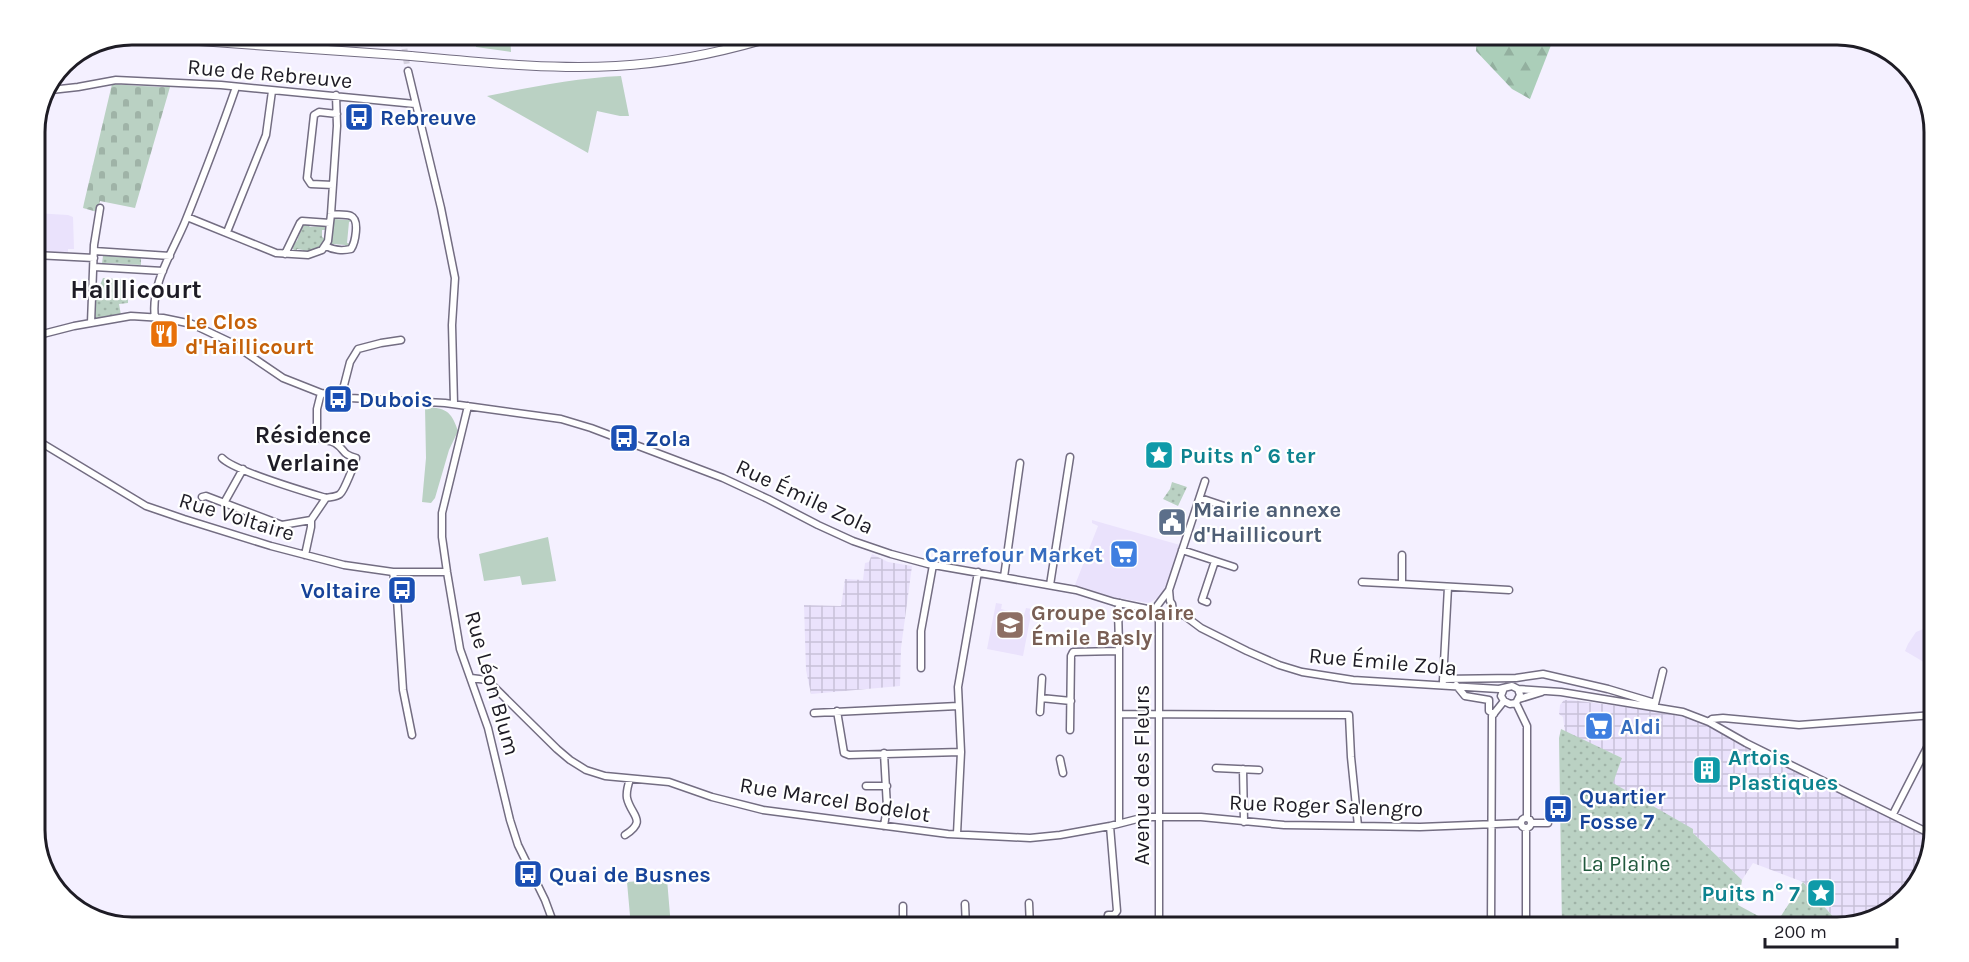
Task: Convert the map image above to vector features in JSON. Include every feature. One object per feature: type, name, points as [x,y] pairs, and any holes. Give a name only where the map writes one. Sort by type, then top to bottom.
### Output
[{"type":"main road","points":[[263,45],[553,67],[661,62],[742,45]]},
{"type":"street","points":[[408,71],[455,278],[452,325],[454,404]]},
{"type":"street","name":"Rue de Rebreuve","points":[[57,89],[116,80],[336,95],[415,104]]},
{"type":"street","points":[[155,318],[155,304],[163,271],[187,217],[236,87]]},
{"type":"street","points":[[226,232],[266,135],[272,91]]},
{"type":"street","points":[[187,217],[276,253],[308,255],[317,253],[326,246],[333,185],[336,95]]},
{"type":"street","points":[[333,185],[311,184],[308,178],[314,116],[319,112],[337,114]]},
{"type":"street","points":[[91,323],[95,232],[100,208]]},
{"type":"street","points":[[326,246],[332,249],[347,250],[354,246],[355,219],[351,216],[331,214]]},
{"type":"street","points":[[285,254],[300,222],[330,223]]},
{"type":"street","points":[[45,255],[165,254],[170,256]]},
{"type":"street","points":[[94,267],[163,271]]},
{"type":"street","name":"Rue Émile Zola","points":[[45,334],[131,316],[192,324],[242,349],[283,378],[321,393],[341,397],[454,404],[561,419],[591,428],[723,478],[853,541],[891,554],[933,565],[1076,590],[1120,603],[1179,614],[1194,622]]},
{"type":"street","points":[[341,397],[350,362],[358,349],[401,340]]},
{"type":"street","points":[[222,458],[243,469],[326,498],[339,495],[344,491],[356,458],[346,455],[334,442],[321,440],[317,436],[317,409],[321,393]]},
{"type":"street","name":"Rue Léon Blum","points":[[468,406],[442,513],[442,537],[447,572],[460,649],[488,728],[515,836],[551,917]]},
{"type":"street","name":"Rue Voltaire","points":[[45,445],[146,506],[271,546],[344,565],[393,572],[447,572]]},
{"type":"street","points":[[1050,585],[1070,457]]},
{"type":"street","points":[[1004,577],[1020,463]]},
{"type":"street","points":[[224,503],[243,469]]},
{"type":"street","points":[[1161,612],[1205,481]]},
{"type":"street","points":[[202,497],[206,496],[282,525],[311,520]]},
{"type":"street","points":[[305,555],[311,520],[326,498]]},
{"type":"street","points":[[1200,498],[1227,507]]},
{"type":"street","points":[[1182,550],[1234,567]]},
{"type":"street","points":[[1402,555],[1402,584]]},
{"type":"street","points":[[1207,602],[1202,600],[1215,561]]},
{"type":"street","points":[[921,668],[921,631],[933,565]]},
{"type":"street","points":[[393,572],[403,690],[412,735]]},
{"type":"street","points":[[957,834],[961,752],[959,677],[978,572]]},
{"type":"street","points":[[1362,582],[1509,590]]},
{"type":"street","points":[[1448,587],[1443,682],[1543,674],[1608,689],[1683,712],[1709,722],[1924,830]]},
{"type":"street","name":"Avenue des Fleurs","points":[[1159,917],[1161,612],[1171,603],[1170,590]]},
{"type":"street","points":[[1119,823],[1118,610],[1120,603]]},
{"type":"street","points":[[1161,612],[1171,603]]},
{"type":"street","name":"Rue Émile Zola","points":[[1171,603],[1201,628],[1279,665],[1302,672],[1353,680],[1443,682],[1472,687]]},
{"type":"street","points":[[1070,730],[1071,656],[1073,652],[1118,651]]},
{"type":"street","points":[[1655,705],[1663,671]]},
{"type":"street","name":"Rue Marcel Bodelot","points":[[471,678],[487,680],[570,760],[586,770],[602,775],[669,782],[712,797],[763,810],[957,834],[1030,838],[1110,826],[1145,817],[1160,817]]},
{"type":"street","points":[[1040,712],[1042,678]]},
{"type":"street","points":[[1491,917],[1492,716],[1503,699],[1509,678]]},
{"type":"street","points":[[1456,685],[1465,696],[1489,700],[1489,711],[1494,714]]},
{"type":"street","points":[[1472,687],[1506,687],[1655,705]]},
{"type":"street","points":[[1472,687],[1510,704],[1545,691]]},
{"type":"street","points":[[1518,689],[1520,694],[1518,701],[1527,726],[1526,917]]},
{"type":"street","points":[[1041,698],[1071,700]]},
{"type":"street","points":[[814,713],[958,706]]},
{"type":"street","points":[[837,711],[844,753],[849,755],[961,752]]},
{"type":"street","points":[[1119,714],[1349,715],[1358,826]]},
{"type":"street","points":[[1709,722],[1716,718],[1799,725],[1924,716]]},
{"type":"street","points":[[1730,734],[1728,729],[1733,720]]},
{"type":"street","points":[[884,753],[887,786],[884,826]]},
{"type":"street","points":[[1893,814],[1924,754]]},
{"type":"street","points":[[1060,759],[1063,773]]},
{"type":"street","points":[[1216,768],[1259,770]]},
{"type":"street","points":[[1243,769],[1244,822]]},
{"type":"street","points":[[626,835],[636,826],[638,820],[627,799],[630,779]]},
{"type":"street","points":[[866,786],[887,786]]},
{"type":"street","name":"Rue Roger Salengro","points":[[1160,817],[1201,817],[1286,825],[1420,827],[1548,823]]},
{"type":"street","points":[[1108,917],[1117,911],[1110,826]]},
{"type":"street","points":[[1029,903],[1030,917]]},
{"type":"street","points":[[965,904],[966,917]]},
{"type":"street","points":[[903,906],[903,917]]},
{"type":"shaded area","points":[[45,214],[73,217],[74,249],[68,249],[68,253],[45,252]]},
{"type":"shaded area","points":[[1092,520],[1187,547],[1172,596],[1163,595],[1149,603],[1112,597],[1075,585],[1098,526],[1092,523]]},
{"type":"shaded area","points":[[872,554],[888,562],[912,566],[901,648],[900,686],[811,694],[806,670],[804,605],[841,606],[845,579],[863,580],[865,563],[869,562]]},
{"type":"shaded area","name":"Groupe scolaire Émile Basly","points":[[996,603],[1002,604],[1001,609],[1024,615],[1026,608],[1032,609],[1023,656],[987,649]]},
{"type":"shaded area","points":[[1924,629],[1924,662],[1905,651],[1916,632]]},
{"type":"shaded area","points":[[1564,700],[1571,700],[1618,706],[1670,714],[1717,726],[1924,833],[1915,868],[1902,887],[1880,905],[1859,914],[1837,917],[1833,917],[1803,882],[1753,863],[1742,880],[1692,832],[1652,805],[1612,783],[1622,758],[1565,732],[1563,717],[1559,714],[1560,705]]},
{"type":"green space","points":[[476,45],[511,45],[511,52],[476,47]]},
{"type":"green space","points":[[1476,45],[1551,45],[1530,99],[1512,89],[1476,51]]},
{"type":"green space","points":[[621,76],[629,116],[597,111],[588,153],[487,96],[570,81]]},
{"type":"green space","points":[[112,84],[170,87],[135,208],[100,201],[97,212],[83,208]]},
{"type":"green space","points":[[334,216],[335,219],[348,220],[348,217],[352,221],[349,222],[347,243],[351,244],[346,248],[345,245],[333,244],[332,247],[329,244],[331,220]]},
{"type":"green space","points":[[306,223],[310,227],[320,226],[320,224],[325,226],[326,230],[322,230],[322,237],[325,239],[317,250],[303,254],[303,250],[297,249],[296,253],[291,246],[297,241],[302,227],[300,226]]},
{"type":"green space","points":[[105,254],[141,257],[141,265],[104,264],[102,263]]},
{"type":"green space","points":[[103,278],[128,280],[128,303],[119,304],[121,315],[93,319],[94,284],[100,285]]},
{"type":"green space","points":[[425,407],[442,409],[450,414],[458,431],[449,450],[435,498],[431,503],[422,502],[426,458]]},
{"type":"green space","points":[[1172,482],[1187,487],[1178,506],[1163,499]]},
{"type":"green space","points":[[548,537],[556,581],[522,585],[520,576],[484,581],[479,554]]},
{"type":"green space","name":"La Plaine","points":[[1561,729],[1622,758],[1613,783],[1693,829],[1693,833],[1742,880],[1738,905],[1760,917],[1562,917],[1559,738]]},
{"type":"green space","points":[[667,879],[670,917],[630,917],[627,882]]},
{"type":"green space","name":"La Plaine","points":[[1803,882],[1833,917],[1780,917]]},
{"type":"tunnel","points":[[404,45],[408,71]]},
{"type":"place","name":"Rebreuve","points":[[359,117]]},
{"type":"place","name":"Le Clos d'Haillicourt","points":[[164,334]]},
{"type":"place","name":"Dubois","points":[[338,399]]},
{"type":"place","name":"Zola","points":[[624,438]]},
{"type":"place","name":"Puits n° 6 ter","points":[[1159,455]]},
{"type":"place","name":"Mairie annexe d'Haillicourt","points":[[1172,522]]},
{"type":"place","name":"Carrefour Market","points":[[1124,554]]},
{"type":"place","name":"Voltaire","points":[[402,590]]},
{"type":"place","name":"Groupe scolaire Émile Basly","points":[[1010,625]]},
{"type":"place","name":"Aldi","points":[[1599,726]]},
{"type":"place","name":"Artois Plastiques","points":[[1707,770]]},
{"type":"place","name":"Quartier Fosse 7","points":[[1558,809]]},
{"type":"place","name":"Quai de Busnes","points":[[528,874]]},
{"type":"place","name":"Puits n° 7","points":[[1821,893]]},
{"type":"district","name":"Haillicourt","points":[[136,289]]},
{"type":"district","name":"Résidence Verlaine","points":[[313,449]]}]
